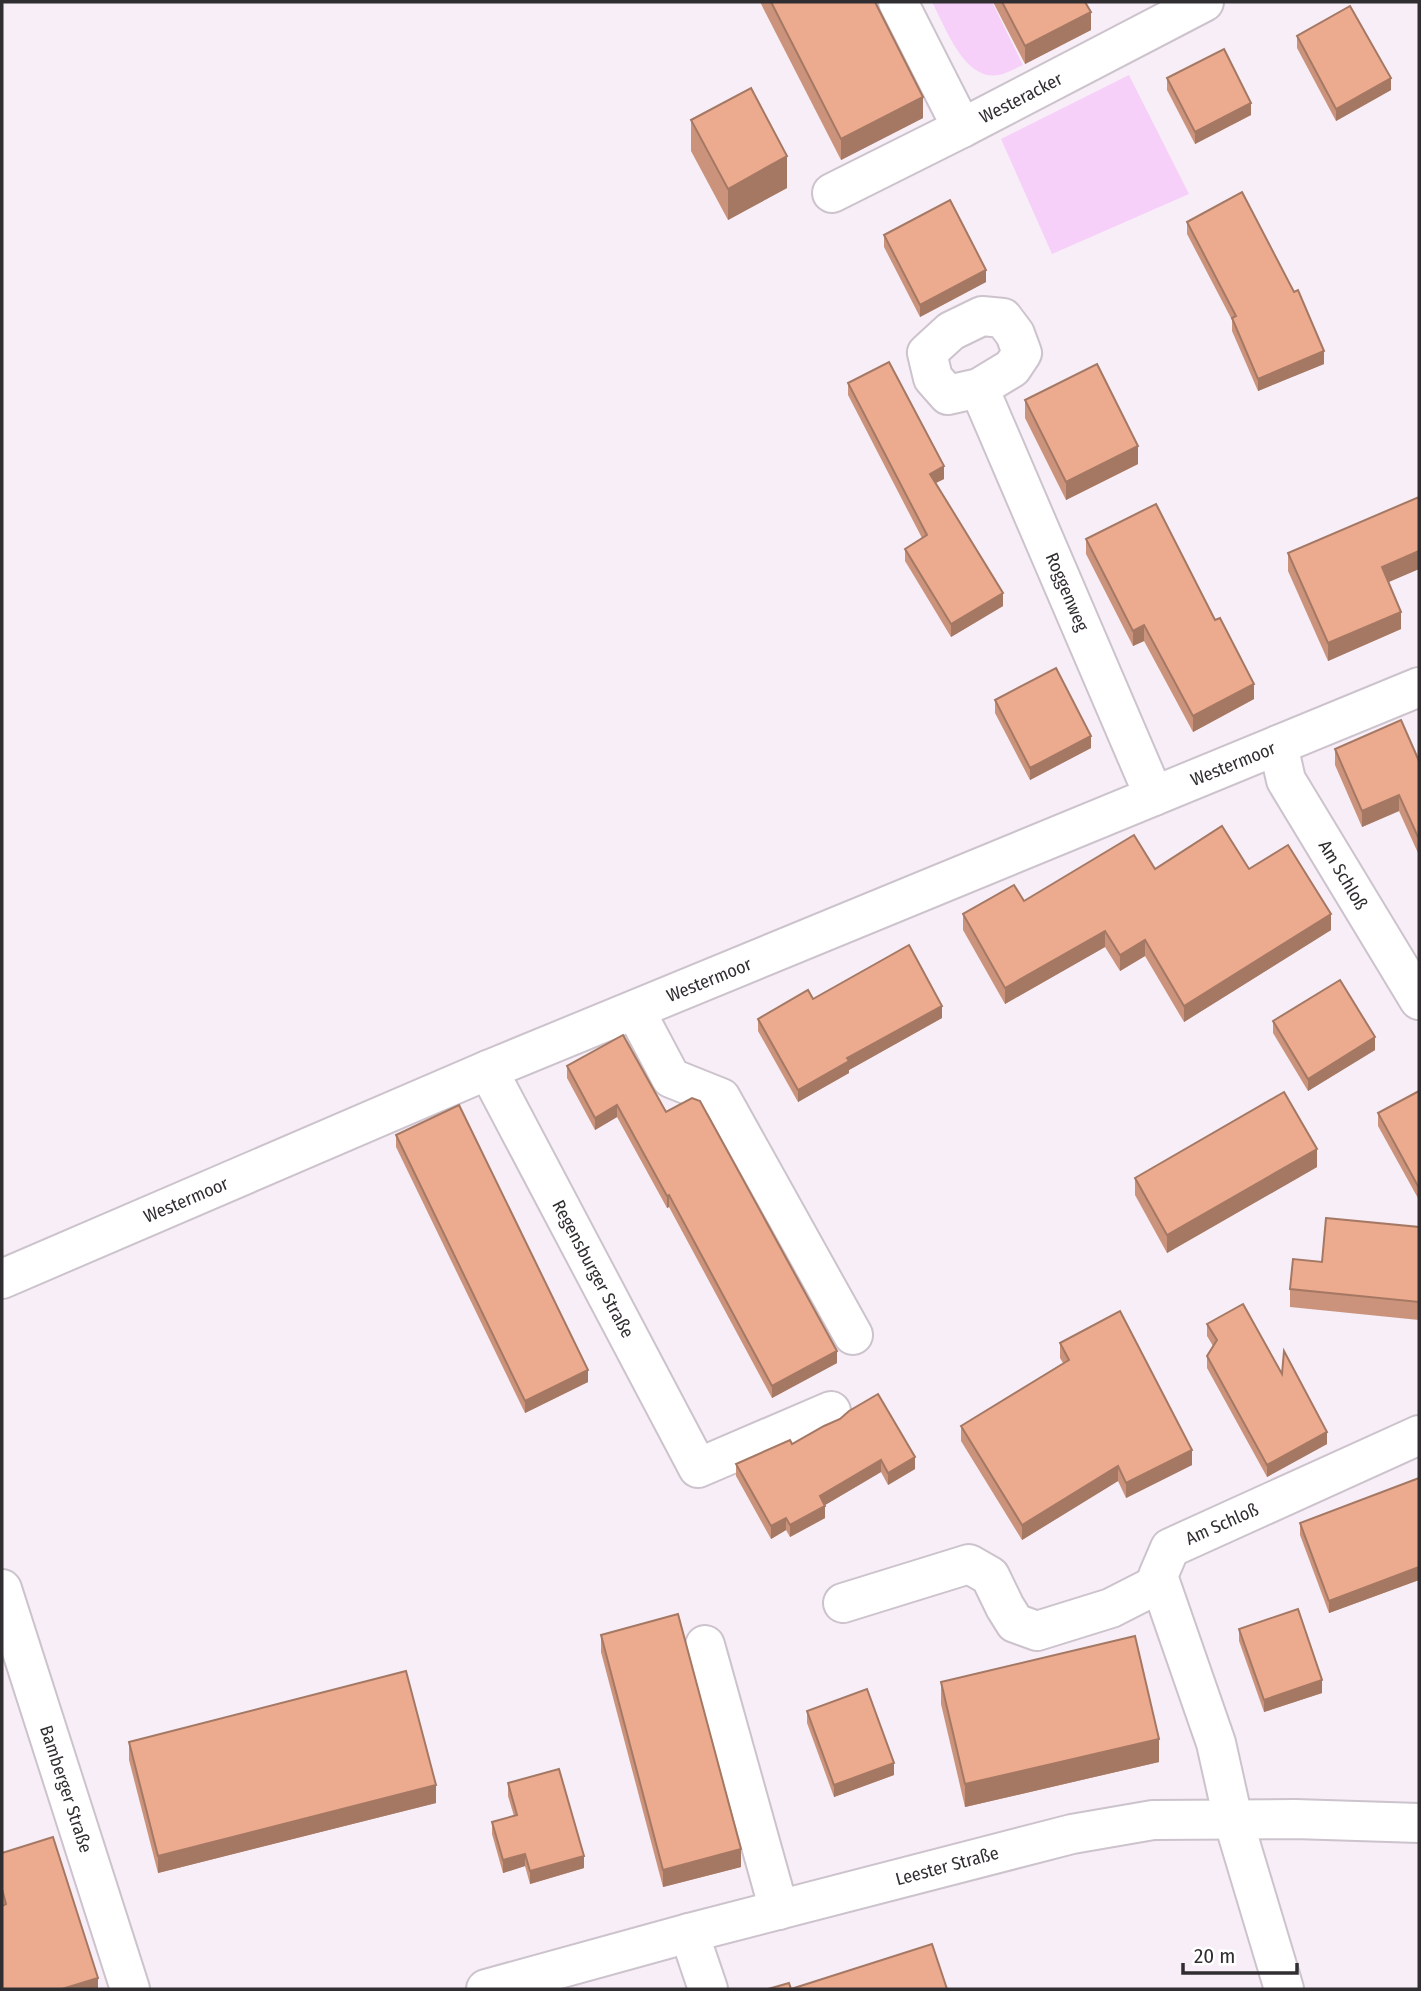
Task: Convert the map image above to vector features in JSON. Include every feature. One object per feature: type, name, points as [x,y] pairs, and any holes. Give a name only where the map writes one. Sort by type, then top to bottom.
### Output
[{"type":"street","name":"Westeracker","points":[[898,2],[962,128],[1145,16],[1205,2]]},
{"type":"street","points":[[832,192],[962,128]]},
{"type":"street","name":"Roggenweg","points":[[979,388],[1154,796]]},
{"type":"street","name":"Westermoor","points":[[2,1279],[488,1070],[1419,687]]},
{"type":"street","name":"Am Schloß","points":[[1278,745],[1286,780],[1419,1000]]},
{"type":"street","points":[[635,1010],[671,1078],[721,1098],[853,1335]]},
{"type":"street","name":"Regensburger Straße","points":[[488,1070],[698,1468],[831,1411]]},
{"type":"street","name":"Am Schloß","points":[[1160,1583],[1158,1576],[1170,1548],[1419,1435]]},
{"type":"street","points":[[843,1603],[969,1564],[990,1576],[1015,1623],[1037,1631],[1111,1608],[1160,1583],[1216,1742],[1233,1819],[1284,1989]]},
{"type":"street","name":"Bamberger Straße","points":[[2,1589],[130,1989]]},
{"type":"street","points":[[705,1645],[779,1910]]},
{"type":"street","name":"Leester Straße","points":[[486,1989],[689,1933],[1072,1834],[1153,1820],[1419,1823]]},
{"type":"street","points":[[689,1933],[708,1989]]},
{"type":"shaded area","points":[[932,2],[992,2],[1023,65],[998,75],[986,75],[975,70],[957,50]]},
{"type":"shaded area","points":[[1129,75],[1189,194],[1052,254],[1001,139]]},
{"type":"building","points":[[771,2],[875,2],[923,97],[841,139]]},
{"type":"building","points":[[1002,2],[1085,2],[1091,12],[1025,46]]},
{"type":"building","points":[[1350,6],[1391,78],[1336,109],[1297,36]]},
{"type":"building","points":[[1224,49],[1251,103],[1195,132],[1167,78]]},
{"type":"building","points":[[751,88],[787,156],[728,189],[691,120]]},
{"type":"building","points":[[1242,192],[1294,292],[1298,290],[1324,351],[1258,379],[1232,318],[1236,316],[1187,222]]},
{"type":"building","points":[[950,200],[986,270],[920,305],[884,235]]},
{"type":"building","points":[[889,362],[944,466],[930,474],[1003,593],[951,624],[905,549],[927,535],[848,383]]},
{"type":"building","points":[[1097,364],[1138,446],[1066,482],[1025,400]]},
{"type":"building","points":[[1419,497],[1419,551],[1382,567],[1401,612],[1328,643],[1288,553]]},
{"type":"building","points":[[1156,504],[1215,620],[1220,618],[1254,684],[1193,716],[1144,625],[1133,631],[1086,539]]},
{"type":"building","points":[[1056,668],[1091,736],[1030,768],[995,700]]},
{"type":"building","points":[[1401,720],[1419,761],[1419,837],[1399,795],[1362,811],[1335,749]]},
{"type":"building","points":[[1222,826],[1249,869],[1288,845],[1331,914],[1184,1006],[1145,940],[1120,955],[1105,931],[1005,988],[963,914],[1014,885],[1024,901],[1134,835],[1155,869]]},
{"type":"building","points":[[909,945],[942,1006],[847,1058],[849,1061],[798,1090],[758,1019],[808,990],[813,999]]},
{"type":"building","points":[[1340,980],[1375,1037],[1308,1079],[1273,1021]]},
{"type":"building","points":[[623,1035],[666,1112],[692,1098],[700,1101],[837,1351],[772,1386],[617,1105],[595,1118],[567,1066]]},
{"type":"building","points":[[1419,1091],[1419,1188],[1378,1113]]},
{"type":"building","points":[[1284,1092],[1317,1149],[1167,1235],[1135,1178]]},
{"type":"building","points":[[459,1105],[588,1370],[525,1401],[396,1135]]},
{"type":"building","points":[[1326,1218],[1419,1227],[1419,1302],[1290,1289],[1293,1259],[1322,1262]]},
{"type":"building","points":[[1243,1304],[1282,1374],[1284,1351],[1327,1432],[1267,1465],[1207,1356],[1217,1340],[1207,1324]]},
{"type":"building","points":[[1120,1311],[1192,1450],[1126,1483],[1118,1466],[1022,1525],[961,1426],[1069,1360],[1060,1343]]},
{"type":"building","points":[[878,1394],[915,1457],[888,1473],[881,1460],[820,1496],[825,1506],[790,1525],[786,1518],[771,1526],[736,1464],[790,1440],[792,1444],[840,1419]]},
{"type":"building","points":[[1419,1478],[1419,1567],[1329,1601],[1300,1523]]},
{"type":"building","points":[[1298,1609],[1322,1680],[1264,1700],[1239,1629]]},
{"type":"building","points":[[678,1614],[741,1849],[663,1870],[601,1635]]},
{"type":"building","points":[[1135,1636],[1159,1739],[965,1784],[941,1682]]},
{"type":"building","points":[[406,1671],[436,1785],[158,1856],[129,1742]]},
{"type":"building","points":[[867,1689],[894,1763],[834,1785],[807,1711]]},
{"type":"building","points":[[559,1769],[584,1856],[530,1871],[525,1854],[503,1860],[492,1822],[517,1815],[508,1783]]},
{"type":"building","points":[[53,1837],[98,1978],[62,1989],[2,1989],[2,1906],[6,1904],[2,1889],[2,1853]]},
{"type":"building","points":[[932,1944],[947,1989],[791,1989]]},
{"type":"building","points":[[789,1983],[791,1989],[768,1989]]}]
